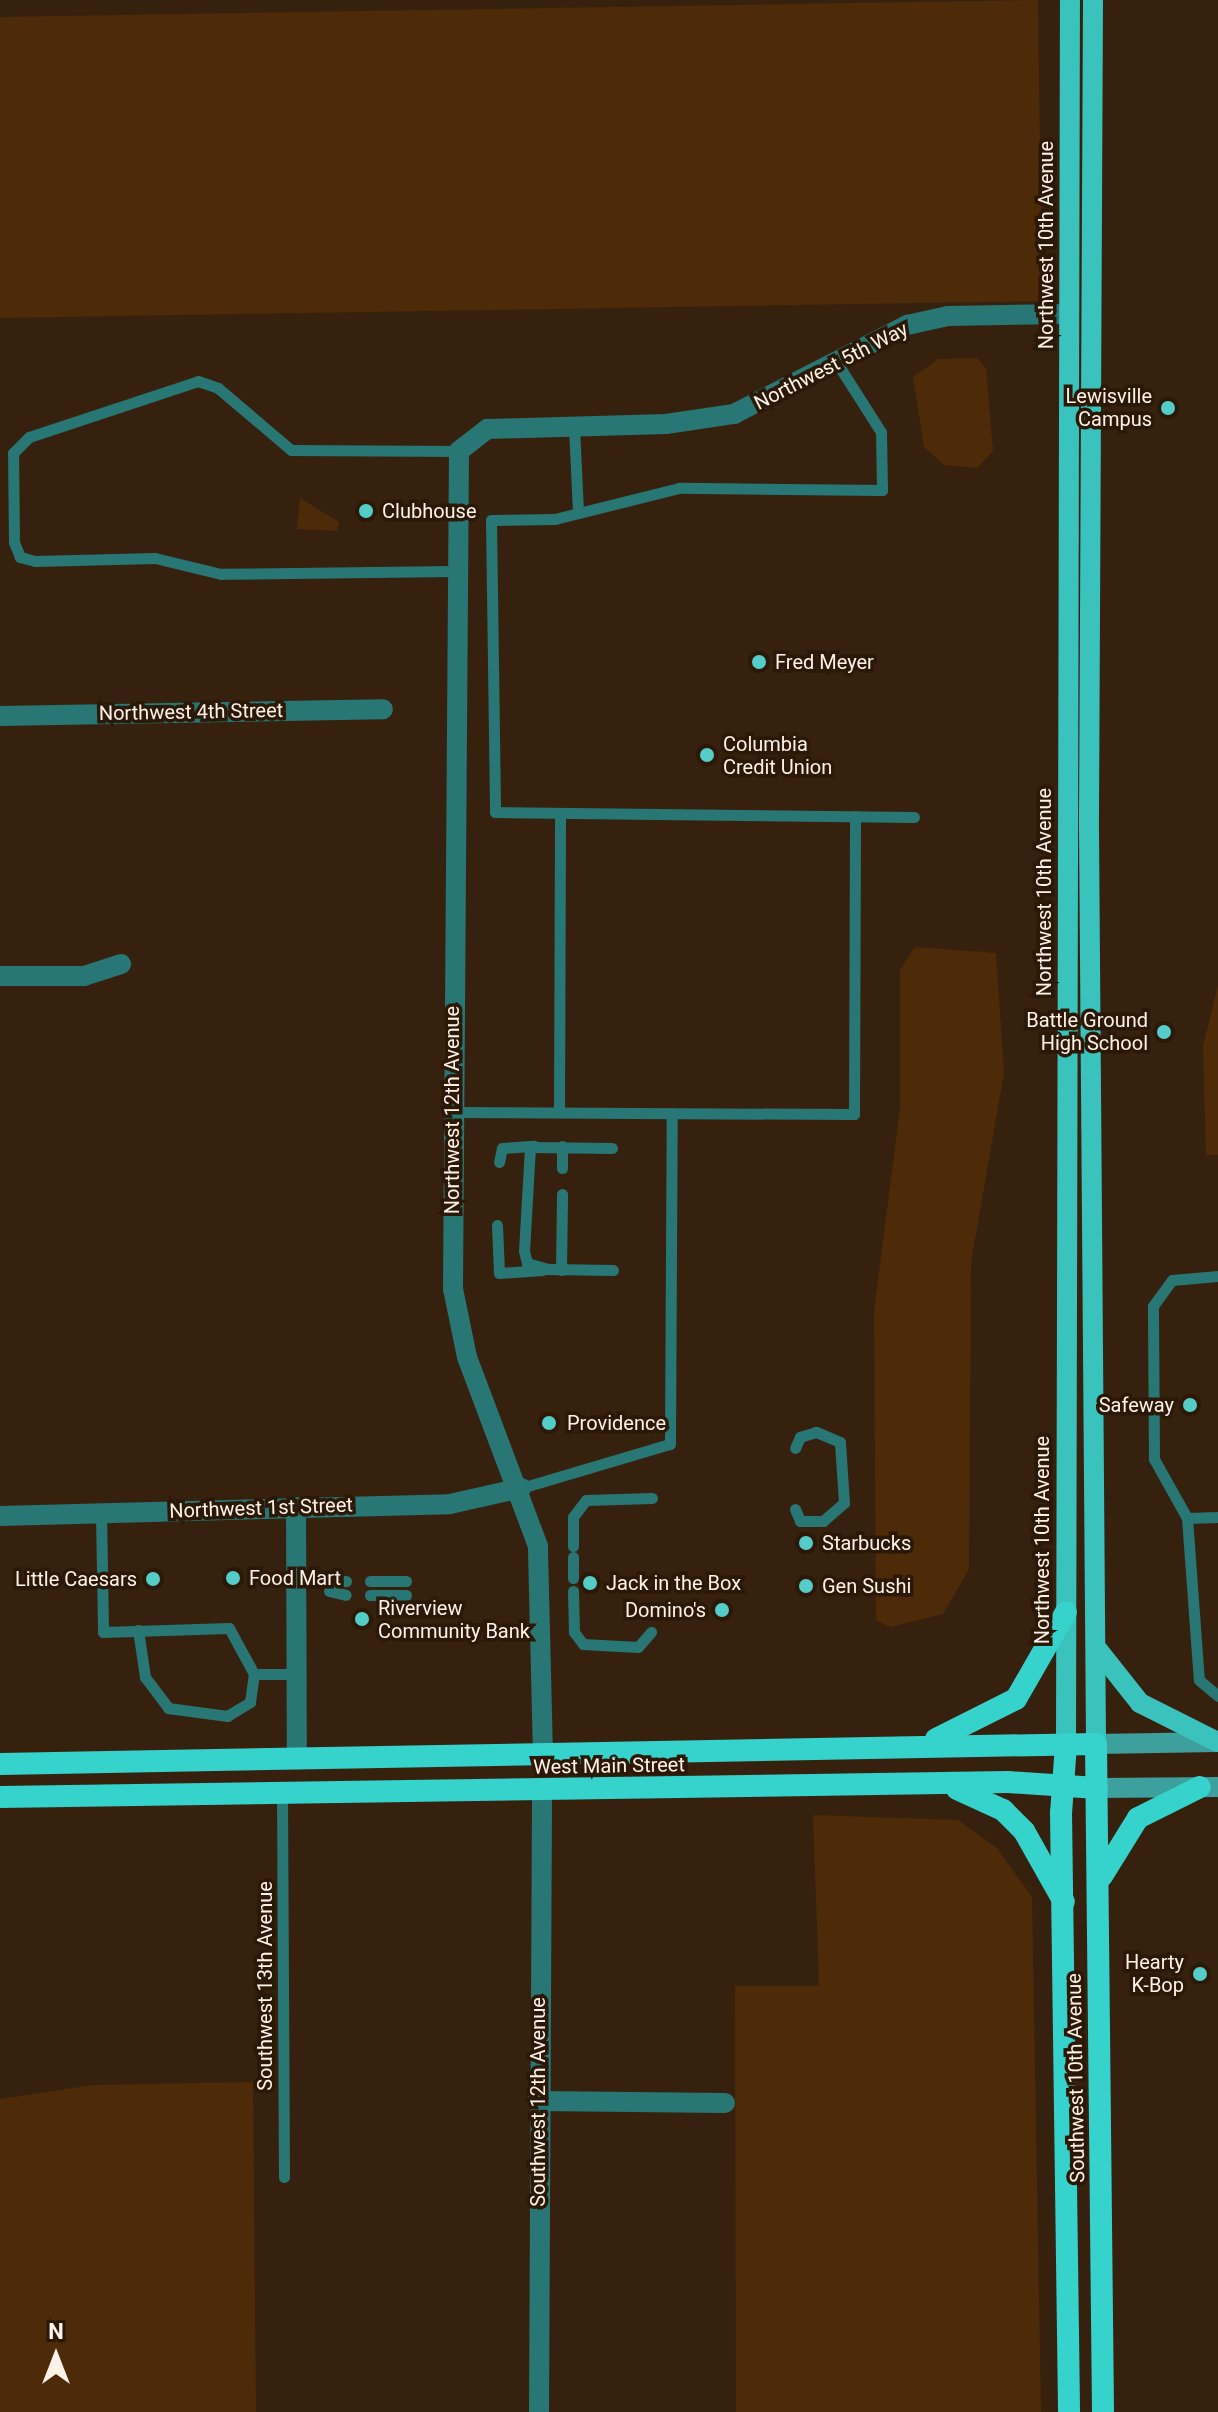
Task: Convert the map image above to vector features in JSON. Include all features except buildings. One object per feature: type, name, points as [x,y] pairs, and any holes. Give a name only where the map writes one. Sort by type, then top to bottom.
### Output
[{"type":"highway","points":[[923,1744],[1016,1699],[1066,1612]]},
{"type":"highway","name":"West Main Street","points":[[0,1764],[543,1755],[923,1744],[1096,1744]]},
{"type":"highway","name":"Northwest 10th Avenue","points":[[1063,1785],[1066,1744]]},
{"type":"highway","name":"Southwest 10th Avenue","points":[[1096,1744],[1103,2412]]},
{"type":"highway","name":"West Main Street","points":[[0,1797],[1063,1785],[1097,1788]]},
{"type":"highway","name":"Southwest 10th Avenue","points":[[1063,1785],[1069,2412]]},
{"type":"highway","points":[[949,1786],[1017,1824],[1064,1902]]},
{"type":"highway","points":[[1098,1888],[1119,1840],[1138,1818],[1209,1787]]},
{"type":"main road","name":"Northwest 10th Avenue","points":[[1066,1744],[1070,0]]},
{"type":"main road","points":[[1093,0],[1089,830],[1098,1650],[1096,1744]]},
{"type":"main road","points":[[1098,1650],[1140,1703],[1218,1742]]},
{"type":"main road","name":"West Main Street","points":[[1096,1744],[1218,1742]]},
{"type":"main road","name":"West Main Street","points":[[1097,1788],[1209,1787]]},
{"type":"street","name":"Northwest 5th Way","points":[[459,451],[487,429],[574,427],[734,414],[907,325],[948,316],[1068,314]]},
{"type":"street","name":"Northwest 12th Avenue","points":[[459,451],[453,571],[451,1112],[460,1325],[521,1488],[541,1579],[543,1755]]},
{"type":"street","name":"Northwest 4th Street","points":[[0,716],[383,709]]},
{"type":"street","points":[[0,976],[84,976],[121,964]]},
{"type":"street","name":"Northwest 1st Street","points":[[0,1516],[450,1504],[521,1488]]},
{"type":"street","points":[[296,1507],[297,1759]]},
{"type":"street","name":"Southwest 12th Avenue","points":[[539,2412],[537,2101],[542,1792]]},
{"type":"street","points":[[537,2101],[725,2103]]},
{"type":"lane","points":[[837,363],[881,432],[882,490],[679,488],[578,513],[491,520],[495,812],[914,817]]},
{"type":"lane","points":[[453,571],[221,574],[155,558],[35,561],[20,557],[14,542],[13,453],[29,437],[198,381],[218,388],[291,450],[459,451]]},
{"type":"lane","points":[[574,427],[578,513]]},
{"type":"lane","points":[[559,1112],[560,814]]},
{"type":"lane","points":[[451,1112],[854,1114],[855,816]]},
{"type":"lane","points":[[521,1488],[670,1444],[672,1113]]},
{"type":"lane","points":[[536,1146],[527,1154],[524,1251],[527,1263],[548,1269]]},
{"type":"lane","points":[[562,1146],[562,1168]]},
{"type":"lane","points":[[499,1162],[502,1148],[612,1148]]},
{"type":"lane","points":[[561,1270],[562,1194]]},
{"type":"lane","points":[[497,1225],[499,1273],[548,1269],[613,1270]]},
{"type":"lane","points":[[1218,1276],[1172,1280],[1153,1306],[1154,1459],[1187,1518],[1199,1680],[1218,1696]]},
{"type":"lane","points":[[795,1448],[800,1437],[816,1432],[840,1442],[844,1503],[823,1521],[800,1521],[795,1509]]},
{"type":"lane","points":[[573,1578],[573,1517],[586,1500],[652,1498]]},
{"type":"lane","points":[[101,1513],[103,1632],[138,1630],[229,1628],[254,1674],[250,1702],[227,1716],[168,1708],[145,1677],[138,1630]]},
{"type":"lane","points":[[1187,1518],[1218,1517]]},
{"type":"lane","points":[[328,1586],[346,1588]]},
{"type":"lane","points":[[370,1588],[406,1588]]},
{"type":"lane","points":[[573,1591],[574,1632],[583,1644],[638,1647],[651,1632]]},
{"type":"lane","points":[[254,1674],[297,1674]]},
{"type":"lane","name":"Southwest 13th Avenue","points":[[282,1794],[284,2177]]},
{"type":"shaded area","points":[[1038,0],[1042,301],[0,318],[0,17]]},
{"type":"shaded area","points":[[977,358],[986,368],[993,451],[977,468],[944,465],[924,447],[913,377],[938,359]]},
{"type":"shaded area","points":[[300,498],[339,522],[337,531],[297,529]]},
{"type":"shaded area","points":[[915,947],[996,953],[1004,1073],[971,1262],[969,1569],[943,1614],[890,1627],[876,1620],[874,1312],[900,1108],[900,970]]},
{"type":"shaded area","points":[[1218,985],[1218,1155],[1206,1155],[1203,1046]]},
{"type":"shaded area","points":[[813,1815],[958,1820],[997,1848],[1032,1897],[1041,2412],[736,2412],[735,1986],[819,1986]]},
{"type":"shaded area","points":[[253,2082],[256,2412],[0,2412],[0,2099],[93,2085]]},
{"type":"place","name":"Lewisville Campus","points":[[1168,408]]},
{"type":"place","name":"Clubhouse","points":[[366,511]]},
{"type":"place","name":"Fred Meyer","points":[[759,662]]},
{"type":"place","name":"Columbia Credit Union","points":[[707,755]]},
{"type":"place","name":"Battle Ground High School","points":[[1164,1032]]},
{"type":"place","name":"Safeway","points":[[1190,1405]]},
{"type":"place","name":"Providence","points":[[549,1423]]},
{"type":"place","name":"Starbucks","points":[[806,1543]]},
{"type":"place","name":"Food Mart","points":[[233,1578]]},
{"type":"place","name":"Little Caesars","points":[[153,1579]]},
{"type":"place","name":"Jack in the Box","points":[[590,1583]]},
{"type":"place","name":"Gen Sushi","points":[[806,1586]]},
{"type":"place","name":"Domino's","points":[[722,1610]]},
{"type":"place","name":"Riverview Community Bank","points":[[362,1619]]},
{"type":"place","name":"Hearty K-Bop","points":[[1200,1974]]}]
